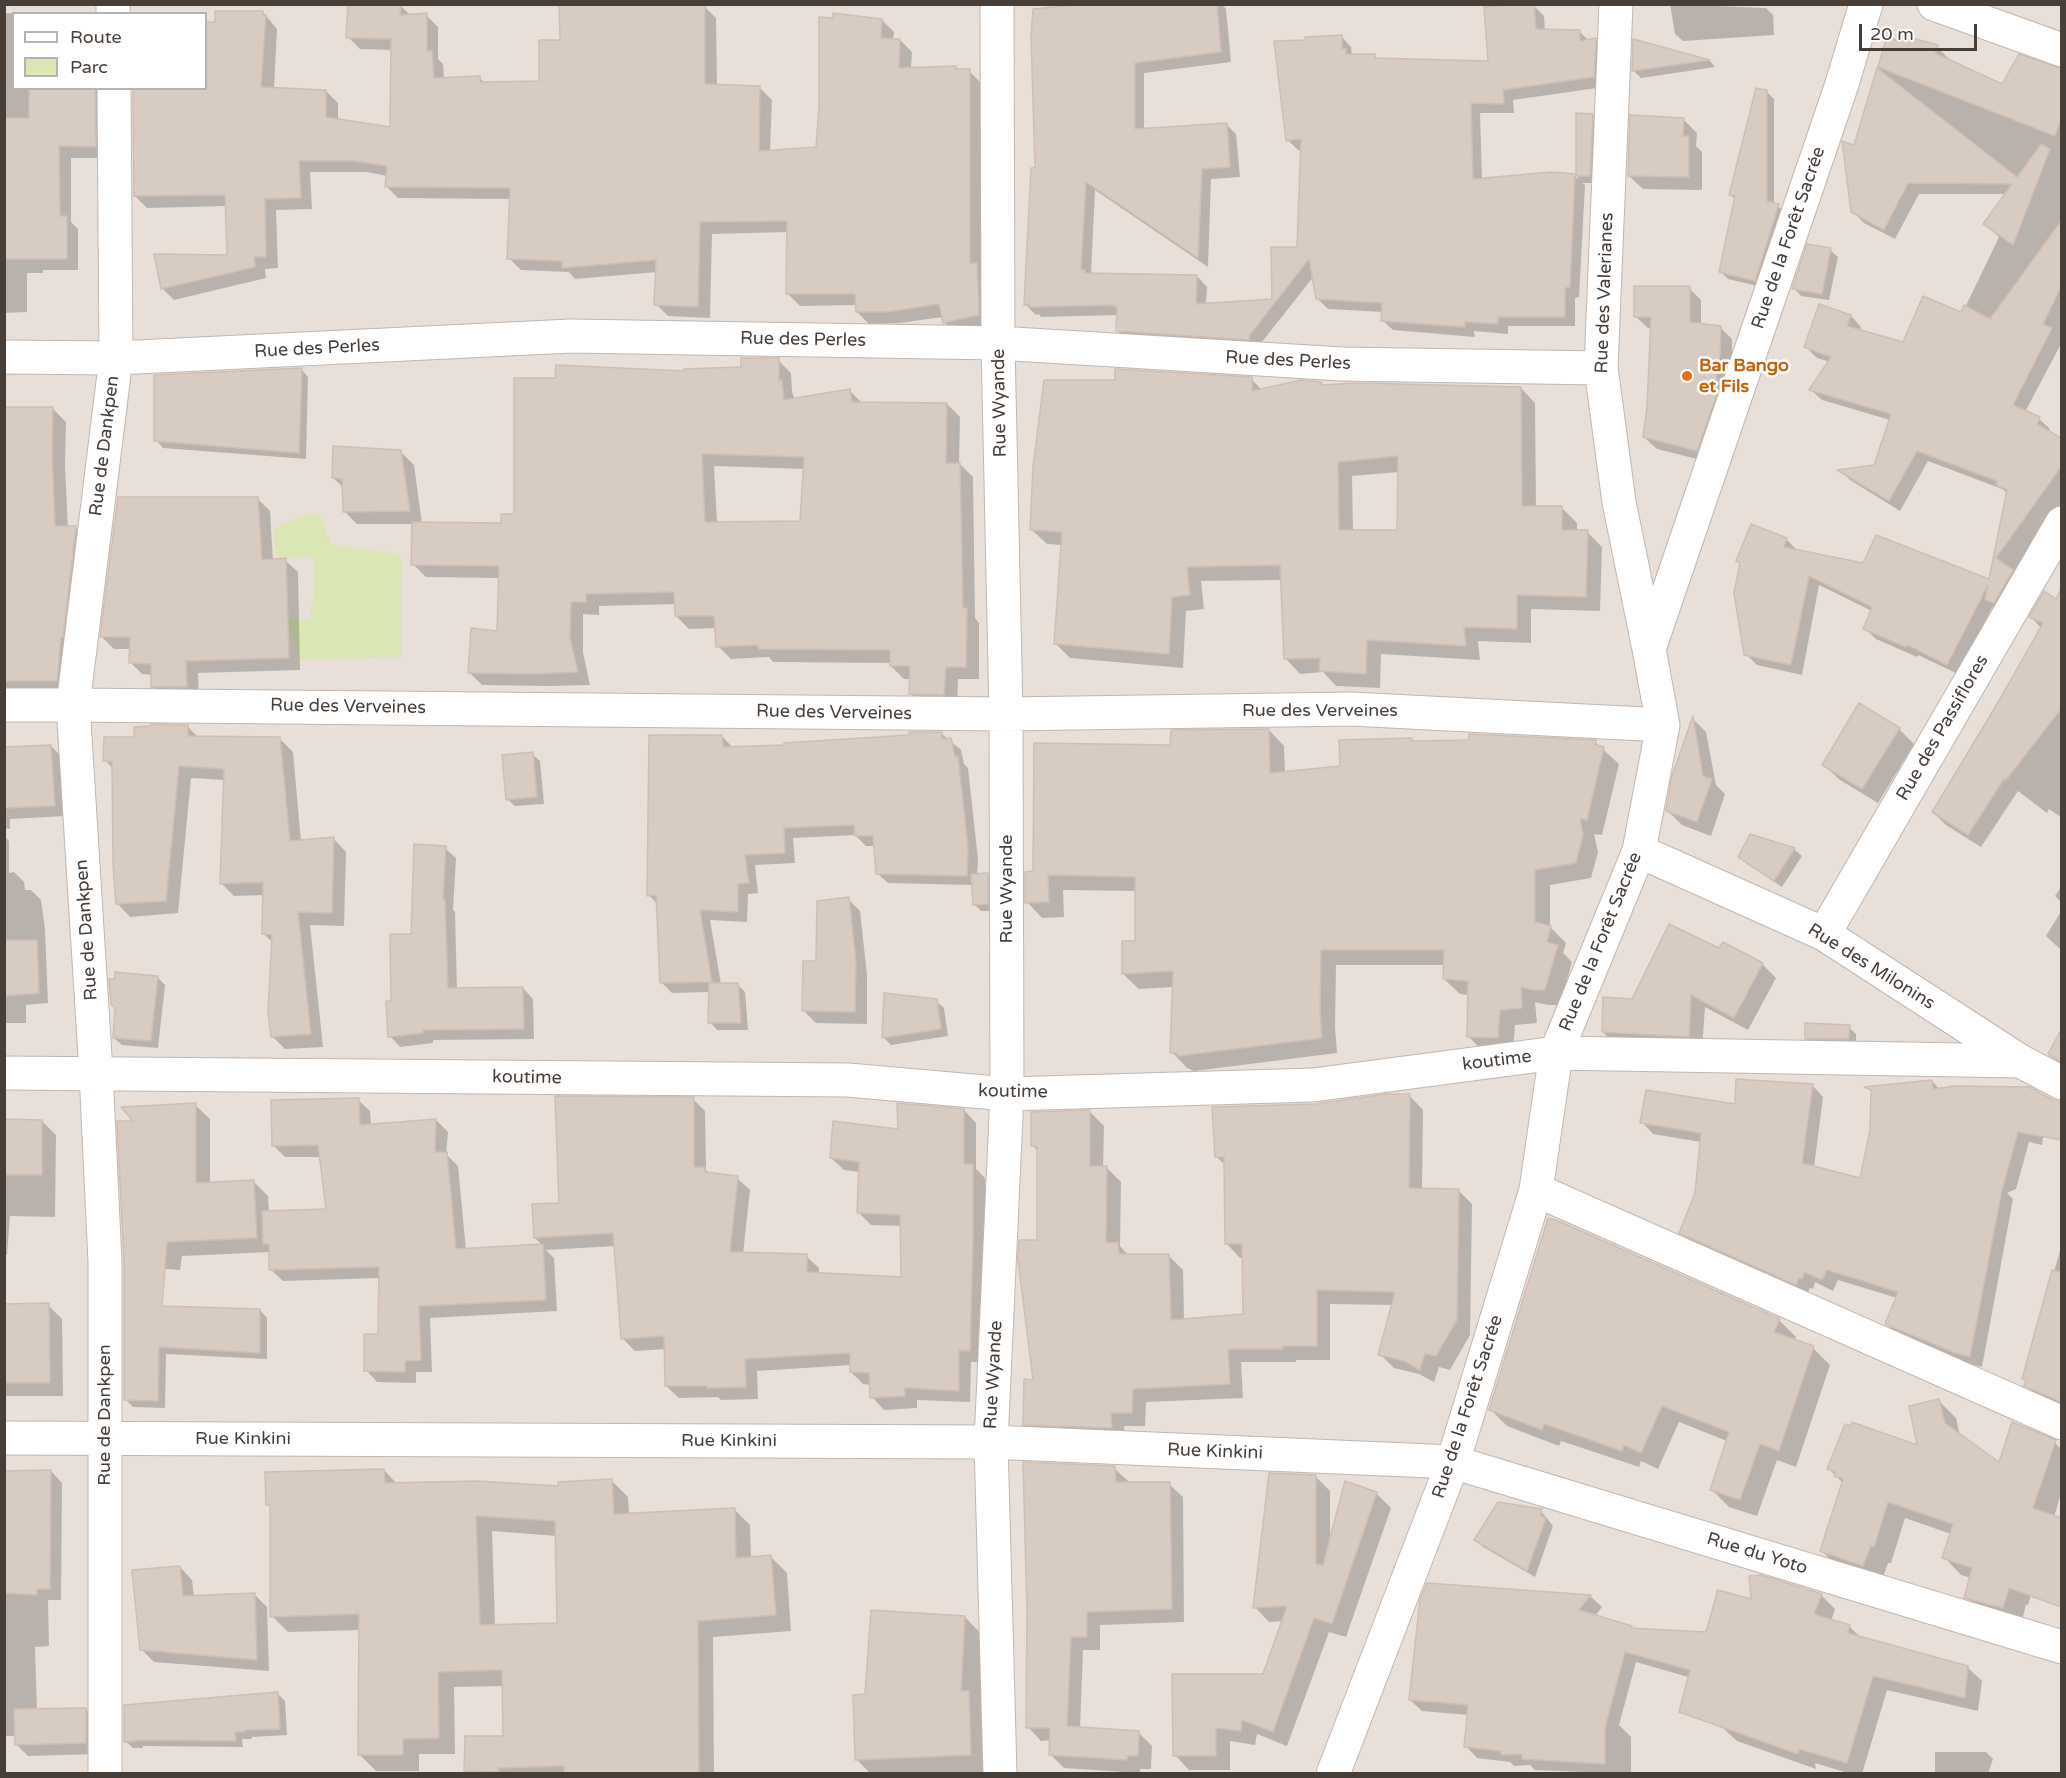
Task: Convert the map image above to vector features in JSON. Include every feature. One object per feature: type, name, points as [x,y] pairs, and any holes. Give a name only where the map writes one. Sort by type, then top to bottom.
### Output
[{"type":"street","name":"Rue Wyande","points":[[997,4],[999,343],[1006,714],[1007,1094],[991,1442],[1000,1773]]},
{"type":"street","name":"Rue des Valerianes","points":[[1616,4],[1601,368],[1619,502],[1649,649]]},
{"type":"street","name":"Rue de la Forêt Sacrée","points":[[1333,1773],[1453,1462],[1536,1190],[1556,1053],[1639,851],[1663,725],[1649,649],[1842,84],[1866,4]]},
{"type":"street","points":[[1954,8],[2061,50]]},
{"type":"street","name":"Rue de Dankpen","points":[[105,1773],[105,1262],[96,1072],[73,705],[116,358],[114,90]]},
{"type":"street","name":"Rue des Perles","points":[[4,357],[116,358],[571,336],[999,343],[1342,364],[1601,368]]},
{"type":"street","name":"Rue des Passiflores","points":[[1824,934],[2061,523]]},
{"type":"street","name":"Rue des Verveines","points":[[4,705],[1006,714],[1351,709],[1663,725]]},
{"type":"street","name":"Rue des Milonins","points":[[1639,851],[1824,934],[2020,1061],[2061,1083]]},
{"type":"street","name":"koutime","points":[[4,1073],[848,1080],[1007,1094],[1313,1084],[1556,1053],[2020,1061]]},
{"type":"street","points":[[1536,1190],[2061,1423]]},
{"type":"street","name":"Rue Kinkini","points":[[4,1438],[991,1442],[1453,1462]]},
{"type":"street","name":"Rue du Yoto","points":[[1453,1462],[2061,1647]]},
{"type":"shaded area","points":[[5,5],[2061,5],[2061,1773],[5,1773]]},
{"type":"green space","points":[[320,514],[331,545],[401,554],[401,657],[300,660],[287,619],[310,619],[315,585],[313,556],[277,559],[273,530],[295,518]]},
{"type":"building","points":[[348,4],[401,4],[400,15],[427,13],[427,51],[432,50],[434,78],[480,76],[480,82],[539,81],[539,40],[560,40],[559,4],[705,4],[705,84],[760,86],[759,151],[816,147],[819,108],[819,17],[833,18],[833,13],[882,19],[881,38],[900,39],[899,68],[956,66],[956,69],[970,69],[970,263],[977,263],[979,315],[943,323],[939,304],[887,312],[856,312],[855,294],[786,294],[787,221],[700,222],[698,307],[654,305],[656,260],[562,268],[562,261],[507,259],[510,188],[385,187],[387,166],[354,161],[299,161],[301,198],[265,199],[266,257],[254,257],[255,267],[161,289],[154,254],[227,255],[225,195],[134,196],[133,90],[207,90],[207,22],[215,22],[215,11],[263,11],[263,15],[266,15],[261,87],[326,90],[326,117],[390,127],[391,39],[346,38]]},
{"type":"building","points":[[1085,4],[1217,4],[1221,52],[1135,63],[1135,129],[1227,123],[1230,167],[1202,169],[1198,258],[1086,182],[1081,270],[1085,270],[1085,273],[1197,275],[1196,304],[1272,299],[1271,247],[1297,247],[1301,139],[1286,141],[1274,41],[1342,35],[1342,49],[1346,49],[1346,54],[1375,54],[1375,58],[1488,61],[1484,7],[1524,4],[1534,4],[1536,29],[1580,30],[1580,41],[1596,38],[1594,77],[1503,90],[1504,104],[1471,103],[1473,179],[1551,172],[1575,174],[1570,287],[1565,288],[1565,317],[1498,317],[1498,324],[1465,322],[1465,327],[1381,321],[1382,303],[1316,299],[1309,259],[1249,336],[1249,340],[1116,331],[1117,307],[1114,305],[1030,307],[1029,304],[1024,305],[1031,168],[1035,168],[1031,36],[1033,9]]},
{"type":"building","points":[[1901,35],[1938,45],[1935,53],[2002,84],[2019,54],[2061,68],[2061,120],[2055,136],[1878,67],[1887,36],[1899,42]]},
{"type":"building","points":[[1633,39],[1710,60],[1632,71]]},
{"type":"building","points":[[1877,68],[2017,177],[2041,144],[2050,149],[2013,245],[1983,224],[2012,184],[1908,183],[1884,230],[1851,212],[1842,141],[1854,145]]},
{"type":"building","points":[[1756,88],[1767,90],[1767,201],[1779,204],[1755,281],[1719,272],[1735,196],[1729,195]]},
{"type":"building","points":[[29,90],[95,90],[96,147],[59,146],[60,216],[67,216],[67,259],[4,259],[4,118],[29,118]]},
{"type":"building","points":[[1576,113],[1593,114],[1590,176],[1576,176]]},
{"type":"building","points":[[1630,115],[1684,118],[1683,136],[1689,136],[1689,177],[1628,176]]},
{"type":"building","points":[[2061,221],[2061,287],[2043,324],[2052,328],[2013,405],[2040,417],[2037,424],[2061,438],[2061,467],[1996,558],[2013,570],[1994,603],[1985,600],[1988,585],[1947,665],[1907,645],[1906,647],[1863,629],[1872,607],[1809,576],[1791,665],[1744,655],[1734,593],[1740,563],[1736,561],[1751,524],[1787,538],[1784,547],[1863,563],[1876,535],[1989,579],[2007,490],[1996,485],[1997,481],[1917,451],[1889,501],[1837,470],[1874,465],[1891,414],[1809,390],[1831,357],[1804,347],[1819,304],[1851,315],[1847,326],[1903,342],[1923,296],[1961,312],[1964,305],[1990,319]]},
{"type":"building","points":[[1807,244],[1831,248],[1822,294],[1792,289]]},
{"type":"building","points":[[1634,286],[1690,286],[1690,322],[1721,326],[1720,354],[1714,392],[1717,393],[1697,451],[1643,437],[1647,407],[1651,317],[1634,317]]},
{"type":"building","points":[[741,358],[779,358],[779,381],[782,380],[784,400],[850,389],[852,402],[947,403],[946,463],[960,463],[963,608],[967,608],[966,667],[946,667],[944,695],[909,694],[910,666],[890,666],[890,650],[759,649],[758,645],[716,647],[714,616],[675,616],[674,592],[586,594],[586,602],[571,602],[570,638],[578,672],[468,673],[471,628],[497,631],[499,566],[411,565],[412,522],[501,523],[501,514],[514,514],[514,378],[555,378],[556,365],[685,371],[684,369],[741,367]],"holes":[[[702,454],[804,457],[800,521],[705,522]]]},
{"type":"building","points":[[302,368],[299,453],[154,441],[154,375]]},
{"type":"building","points":[[1115,369],[1252,377],[1252,391],[1301,380],[1321,382],[1322,385],[1358,383],[1521,387],[1522,506],[1562,506],[1562,530],[1588,530],[1586,597],[1517,595],[1517,629],[1464,627],[1466,646],[1367,640],[1366,674],[1319,671],[1320,658],[1284,659],[1280,565],[1187,567],[1190,595],[1172,597],[1169,654],[1054,644],[1062,532],[1030,530],[1033,467],[1044,380],[1115,380]],"holes":[[[1398,456],[1397,530],[1339,530],[1338,462]]]},
{"type":"building","points":[[4,407],[53,407],[55,526],[76,526],[57,681],[4,681]]},
{"type":"building","points":[[333,446],[401,450],[410,511],[343,512],[342,479],[332,478]]},
{"type":"building","points":[[118,497],[258,497],[262,560],[286,558],[289,658],[186,661],[187,687],[151,687],[151,664],[129,663],[130,637],[100,637]]},
{"type":"building","points":[[2061,589],[2061,709],[2006,780],[2004,779],[1968,835],[1932,812],[2043,623],[2029,617],[2044,591],[2056,599]]},
{"type":"building","points":[[1859,703],[1900,728],[1862,789],[1822,765]]},
{"type":"building","points":[[1693,716],[1703,776],[1712,779],[1697,822],[1666,811],[1672,776]]},
{"type":"building","points":[[151,724],[188,725],[188,736],[280,737],[290,841],[334,837],[332,913],[298,912],[311,1034],[271,1037],[268,1012],[272,935],[262,934],[263,882],[220,884],[224,769],[179,766],[166,901],[116,904],[113,864],[112,762],[103,761],[104,737],[134,737],[134,727],[151,726]]},
{"type":"building","points":[[1269,729],[1270,773],[1340,766],[1339,740],[1412,738],[1412,741],[1468,740],[1469,734],[1596,740],[1596,745],[1604,747],[1587,820],[1580,819],[1583,835],[1576,863],[1535,870],[1535,922],[1551,926],[1547,942],[1558,945],[1545,990],[1521,987],[1522,1008],[1500,1010],[1498,1038],[1467,1037],[1468,981],[1443,979],[1444,950],[1321,950],[1322,1038],[1178,1056],[1177,1053],[1170,1053],[1173,971],[1122,974],[1122,941],[1135,941],[1135,877],[1048,875],[1049,902],[1025,903],[1025,872],[1033,871],[1034,743],[1170,745],[1171,730]]},
{"type":"building","points":[[909,732],[942,732],[942,739],[951,738],[955,757],[958,756],[968,848],[967,876],[876,874],[873,836],[855,836],[854,825],[784,828],[785,853],[745,855],[749,883],[738,884],[738,912],[700,910],[712,982],[660,983],[656,895],[647,896],[649,735],[722,735],[723,747],[784,745],[784,743],[909,735]]},
{"type":"building","points":[[51,745],[55,806],[4,808],[4,747]]},
{"type":"building","points":[[533,752],[537,797],[506,800],[502,755]]},
{"type":"building","points":[[1750,834],[1795,848],[1774,881],[1738,857]]},
{"type":"building","points":[[414,844],[446,846],[443,900],[445,900],[448,988],[523,987],[524,1029],[423,1030],[423,1033],[388,1037],[386,1001],[391,1001],[390,934],[411,934]]},
{"type":"building","points":[[988,873],[988,904],[973,905],[971,874]]},
{"type":"building","points":[[849,897],[856,962],[855,1012],[802,1011],[803,961],[816,961],[817,901]]},
{"type":"building","points":[[1669,924],[1719,948],[1723,942],[1763,963],[1734,1018],[1691,995],[1689,1037],[1602,1032],[1603,997],[1632,999]]},
{"type":"building","points":[[4,940],[37,940],[39,993],[4,996]]},
{"type":"building","points":[[115,972],[158,976],[151,1041],[113,1038],[115,1008],[111,1004],[109,979],[115,979]]},
{"type":"building","points":[[709,983],[738,983],[741,1023],[708,1023]]},
{"type":"building","points":[[884,993],[937,999],[941,1029],[882,1038]]},
{"type":"building","points":[[1805,1023],[1850,1025],[1849,1039],[1805,1039]]},
{"type":"building","points":[[2061,1030],[2061,1062],[2048,1054]]},
{"type":"building","points":[[1736,1079],[1813,1084],[1802,1163],[1860,1178],[1870,1130],[1871,1090],[1864,1087],[1932,1080],[1933,1089],[1955,1086],[2029,1087],[2061,1102],[2061,1140],[2018,1132],[2002,1190],[1970,1357],[1885,1324],[1898,1292],[1827,1270],[1822,1280],[1804,1272],[1802,1279],[1799,1278],[1796,1285],[1679,1233],[1695,1193],[1701,1133],[1640,1123],[1646,1090],[1735,1104]]},
{"type":"building","points":[[1387,1094],[1410,1094],[1409,1188],[1459,1189],[1457,1320],[1436,1356],[1425,1354],[1420,1370],[1404,1361],[1378,1355],[1395,1292],[1317,1290],[1317,1346],[1283,1346],[1283,1349],[1228,1349],[1230,1384],[1133,1389],[1132,1413],[1111,1413],[1112,1428],[1023,1425],[1024,1379],[1033,1380],[1018,1260],[1019,1240],[1037,1240],[1037,1146],[1031,1146],[1031,1112],[1090,1110],[1090,1166],[1107,1166],[1106,1243],[1118,1242],[1119,1254],[1169,1254],[1171,1320],[1243,1314],[1242,1244],[1225,1244],[1224,1157],[1215,1157],[1212,1107],[1314,1104]]},
{"type":"building","points":[[555,1096],[694,1097],[694,1167],[705,1167],[705,1172],[738,1176],[730,1252],[807,1254],[807,1272],[901,1277],[900,1215],[857,1213],[859,1162],[830,1158],[833,1121],[898,1129],[897,1103],[964,1109],[964,1164],[973,1164],[973,1240],[970,1351],[959,1350],[959,1391],[905,1388],[905,1396],[870,1398],[869,1373],[850,1372],[850,1353],[745,1359],[746,1387],[665,1386],[664,1336],[621,1339],[613,1233],[534,1238],[532,1204],[559,1203]]},
{"type":"building","points":[[359,1098],[360,1125],[436,1119],[435,1152],[447,1152],[456,1249],[543,1244],[546,1300],[419,1306],[421,1360],[405,1361],[405,1372],[364,1371],[364,1334],[378,1334],[379,1267],[269,1270],[269,1244],[263,1244],[262,1211],[326,1209],[318,1145],[272,1146],[271,1100]]},
{"type":"building","points":[[196,1103],[196,1183],[254,1180],[257,1238],[167,1242],[162,1306],[260,1309],[260,1353],[159,1347],[158,1401],[124,1400],[124,1261],[117,1121],[133,1121],[121,1107]]},
{"type":"building","points":[[4,1119],[42,1120],[42,1175],[4,1175]]},
{"type":"building","points":[[1548,1218],[1780,1319],[1774,1332],[1814,1346],[1779,1451],[1760,1444],[1740,1500],[1710,1490],[1729,1432],[1662,1406],[1641,1453],[1624,1445],[1622,1451],[1544,1424],[1542,1430],[1489,1410]]},
{"type":"building","points":[[2052,1270],[2061,1272],[2061,1402],[2024,1386],[2026,1380],[2022,1379]]},
{"type":"building","points":[[49,1303],[50,1383],[4,1383],[4,1304]]},
{"type":"building","points":[[1939,1399],[1945,1423],[1999,1462],[2012,1422],[2056,1440],[2033,1508],[2061,1518],[2061,1607],[2009,1588],[2003,1608],[1964,1598],[1972,1568],[1942,1558],[1953,1524],[1888,1502],[1874,1547],[1871,1546],[1863,1566],[1820,1551],[1843,1479],[1834,1476],[1835,1472],[1827,1469],[1845,1424],[1851,1426],[1852,1422],[1917,1445],[1909,1406]]},
{"type":"building","points":[[1023,1462],[1115,1466],[1116,1482],[1170,1482],[1172,1609],[1087,1612],[1087,1637],[1071,1637],[1067,1726],[1139,1731],[1138,1756],[1127,1756],[1127,1760],[1049,1755],[1050,1728],[1026,1728],[1027,1610]]},
{"type":"building","points":[[384,1469],[385,1483],[477,1481],[558,1486],[558,1482],[612,1479],[614,1514],[735,1508],[736,1558],[771,1555],[776,1615],[698,1621],[699,1773],[564,1773],[564,1766],[499,1768],[498,1772],[464,1771],[465,1736],[503,1736],[502,1670],[438,1672],[439,1738],[403,1739],[403,1755],[358,1755],[359,1614],[270,1617],[270,1505],[266,1505],[265,1472]],"holes":[[[476,1516],[555,1521],[557,1623],[480,1625]]]},
{"type":"building","points":[[51,1470],[50,1589],[37,1589],[37,1595],[4,1593],[4,1471]]},
{"type":"building","points":[[1269,1473],[1316,1475],[1316,1564],[1323,1565],[1345,1481],[1377,1492],[1332,1624],[1314,1618],[1273,1732],[1242,1720],[1241,1731],[1216,1728],[1216,1756],[1173,1756],[1172,1674],[1263,1674],[1287,1606],[1253,1608]]},
{"type":"building","points":[[1498,1502],[1542,1509],[1541,1516],[1546,1518],[1527,1571],[1474,1540]]},
{"type":"building","points":[[180,1566],[183,1596],[255,1593],[257,1660],[140,1650],[132,1570]]},
{"type":"building","points":[[1761,1575],[1822,1594],[1814,1614],[1850,1625],[1848,1633],[1968,1666],[1965,1698],[1873,1676],[1847,1763],[1799,1749],[1798,1754],[1679,1712],[1690,1670],[1625,1652],[1605,1728],[1605,1764],[1522,1759],[1522,1754],[1501,1755],[1501,1751],[1464,1747],[1468,1705],[1409,1700],[1420,1599],[1427,1583],[1591,1595],[1579,1610],[1632,1626],[1631,1628],[1706,1632],[1718,1590],[1751,1599],[1749,1576]]},
{"type":"building","points":[[871,1610],[965,1616],[961,1691],[969,1691],[971,1755],[855,1760],[853,1695],[865,1694]]},
{"type":"building","points":[[278,1692],[280,1729],[235,1732],[236,1741],[136,1740],[124,1742],[124,1705]]},
{"type":"building","points":[[86,1708],[86,1743],[15,1745],[14,1709]]},
{"type":"place","name":"Bar Bango et Fils","points":[[1687,376]]}]
